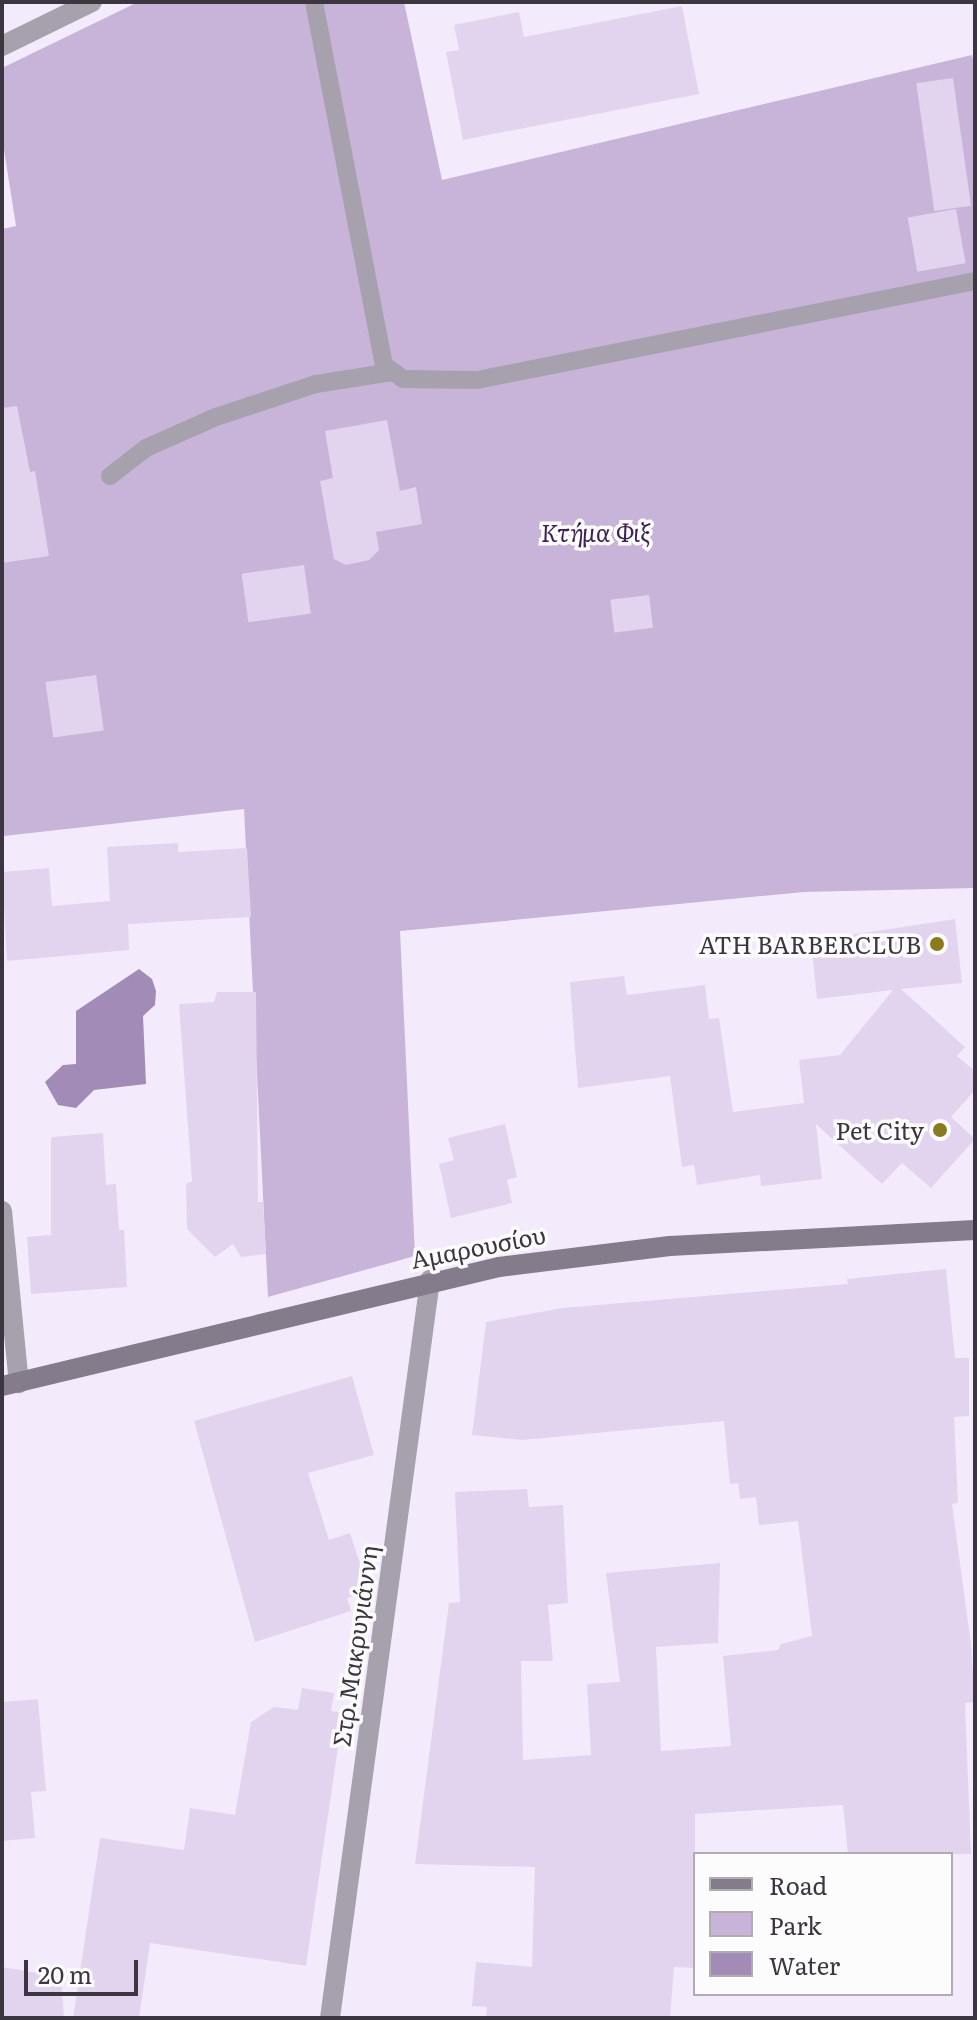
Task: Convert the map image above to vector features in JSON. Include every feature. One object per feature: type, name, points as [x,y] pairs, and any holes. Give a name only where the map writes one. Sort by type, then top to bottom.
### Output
[{"type":"main road","name":"Αμαρουσίου","points":[[10,1384],[430,1280],[575,1255],[670,1246],[975,1230]]},
{"type":"street","points":[[2,46],[92,2]]},
{"type":"street","points":[[2,1211],[10,1384]]},
{"type":"street","name":"Στρ.Μακρυγιάννη","points":[[330,2018],[430,1280]]},
{"type":"lane","points":[[314,2],[384,365],[403,379],[477,380],[975,281]]},
{"type":"lane","points":[[110,476],[146,448],[216,417],[316,384],[393,372]]},
{"type":"green space","name":"Κτήμα Φιξ","points":[[138,2],[404,2],[442,180],[972,55],[975,70],[975,888],[804,892],[400,931],[415,1256],[268,1297],[244,809],[4,836],[2,229],[16,226],[2,137],[2,68]]},
{"type":"water","points":[[139,969],[152,979],[156,991],[155,1005],[143,1016],[146,1084],[94,1090],[76,1108],[58,1105],[45,1082],[63,1065],[76,1064],[76,1011]]},
{"type":"building","points":[[682,6],[699,94],[463,140],[446,52],[459,50],[454,25],[519,12],[524,37]]},
{"type":"building","points":[[953,78],[971,206],[934,211],[916,83]]},
{"type":"building","points":[[956,209],[966,263],[917,272],[908,218]]},
{"type":"building","points":[[17,406],[30,472],[35,471],[49,556],[2,563],[2,408]]},
{"type":"building","points":[[387,420],[400,491],[416,487],[422,524],[376,532],[379,550],[369,560],[346,565],[334,559],[320,481],[333,478],[325,431]]},
{"type":"building","points":[[304,565],[311,614],[248,622],[242,574]]},
{"type":"building","points":[[649,595],[653,628],[614,633],[610,600]]},
{"type":"building","points":[[96,675],[104,730],[53,738],[45,682]]},
{"type":"building","points":[[178,843],[178,852],[247,848],[251,917],[128,924],[129,950],[7,961],[2,872],[49,868],[52,906],[110,901],[107,847]]},
{"type":"building","points":[[955,919],[962,983],[901,989],[965,1047],[957,1056],[975,1071],[975,1090],[951,1117],[975,1139],[931,1188],[902,1163],[882,1184],[816,1124],[822,1179],[761,1186],[760,1175],[697,1185],[694,1165],[682,1167],[670,1076],[578,1088],[570,982],[624,976],[627,995],[705,985],[709,1019],[719,1018],[733,1112],[804,1103],[799,1060],[840,1055],[893,990],[817,999],[811,941]]},
{"type":"building","points":[[217,992],[256,992],[258,1202],[263,1202],[266,1254],[241,1257],[233,1244],[215,1257],[187,1229],[186,1184],[192,1181],[179,1004],[214,1002]]},
{"type":"building","points":[[505,1124],[517,1177],[507,1180],[512,1203],[451,1218],[439,1164],[454,1160],[448,1138]]},
{"type":"building","points":[[103,1133],[106,1185],[116,1184],[119,1230],[124,1230],[127,1287],[31,1294],[27,1237],[51,1235],[51,1137]]},
{"type":"building","points":[[946,1269],[955,1358],[969,1358],[969,1416],[954,1417],[958,1503],[952,1504],[971,1644],[975,1702],[965,1703],[971,1854],[848,1852],[843,1805],[695,1814],[693,1968],[674,1967],[670,2018],[486,2018],[487,2007],[472,2006],[476,1962],[532,1967],[535,1867],[415,1864],[449,1603],[460,1602],[455,1492],[527,1489],[529,1507],[563,1505],[568,1603],[548,1605],[553,1661],[521,1661],[523,1760],[591,1755],[587,1684],[620,1682],[606,1573],[720,1563],[718,1643],[656,1647],[661,1751],[731,1746],[723,1656],[778,1650],[781,1644],[812,1636],[798,1521],[759,1525],[756,1497],[740,1499],[738,1483],[730,1484],[724,1421],[522,1440],[472,1435],[486,1322],[562,1308],[848,1284],[847,1279]]},
{"type":"building","points":[[352,1376],[374,1455],[308,1473],[329,1540],[350,1533],[369,1591],[347,1598],[351,1611],[255,1642],[194,1421]]},
{"type":"building","points":[[302,1688],[334,1693],[331,1711],[343,1713],[306,1966],[150,1943],[139,2018],[73,2018],[100,1838],[184,1850],[190,1808],[235,1815],[251,1722],[274,1707],[298,1710]]},
{"type":"building","points":[[38,1699],[46,1791],[31,1792],[35,1838],[2,1841],[2,1702]]},
{"type":"building","points":[[2,1967],[61,1977],[64,2018],[2,2018]]},
{"type":"place","name":"ATH BARBERCLUB","points":[[937,944]]},
{"type":"place","name":"Pet City","points":[[940,1130]]}]
